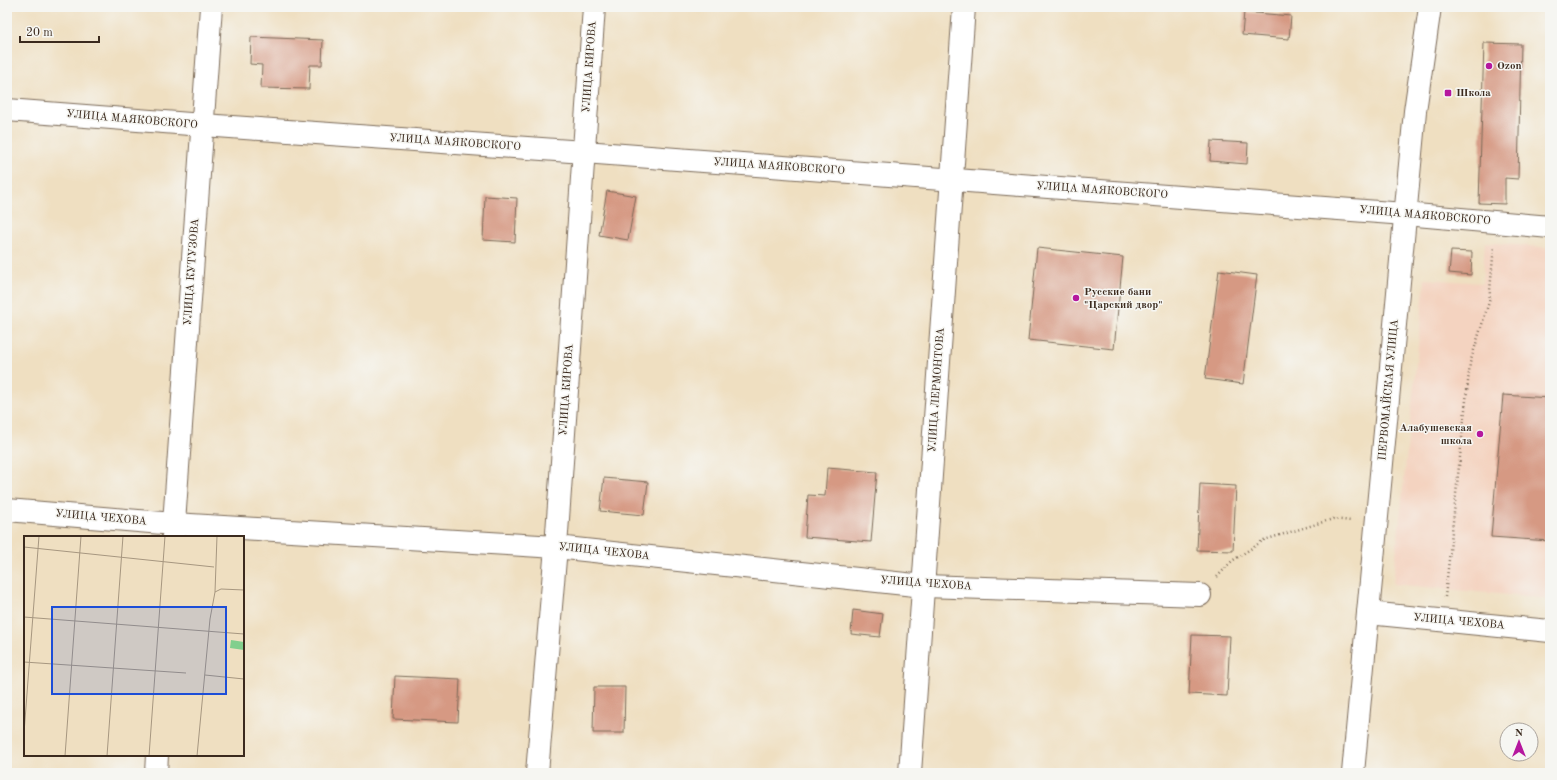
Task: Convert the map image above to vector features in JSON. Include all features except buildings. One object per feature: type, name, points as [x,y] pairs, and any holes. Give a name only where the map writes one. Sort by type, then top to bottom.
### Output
[{"type":"street","name":"УЛИЦА КУТУЗОВА","points":[[173,530],[211,7]]},
{"type":"street","name":"УЛИЦА КИРОВА","points":[[537,773],[556,547],[594,7]]},
{"type":"street","name":"УЛИЦА ЛЕРМОНТОВА","points":[[910,773],[964,7]]},
{"type":"street","name":"ПЕРВОМАЙСКАЯ УЛИЦА","points":[[1353,773],[1415,111],[1430,7]]},
{"type":"street","name":"УЛИЦА МАЯКОВСКОГО","points":[[7,110],[1405,214],[1550,227]]},
{"type":"street","name":"УЛИЦА ЧЕХОВА","points":[[7,510],[173,530],[556,547],[924,586],[1200,595]]},
{"type":"street","name":"УЛИЦА ЧЕХОВА","points":[[1368,613],[1550,631]]},
{"type":"street","points":[[156,773],[157,756]]},
{"type":"path","points":[[1444,621],[1470,363],[1489,302],[1496,222]]},
{"type":"path","points":[[1200,595],[1232,562],[1264,540],[1333,519],[1376,523]]},
{"type":"shaded area","name":"Алабушевская школа","points":[[1485,242],[1550,248],[1550,599],[1393,584],[1425,279],[1482,283]]},
{"type":"place","name":"Ozon","points":[[1489,66]]},
{"type":"place","name":"Школа","points":[[1448,93]]},
{"type":"place","name":"Русские бани \"Царский двор\"","points":[[1076,298]]},
{"type":"place","name":"Алабушевская школа","points":[[1480,434]]}]
